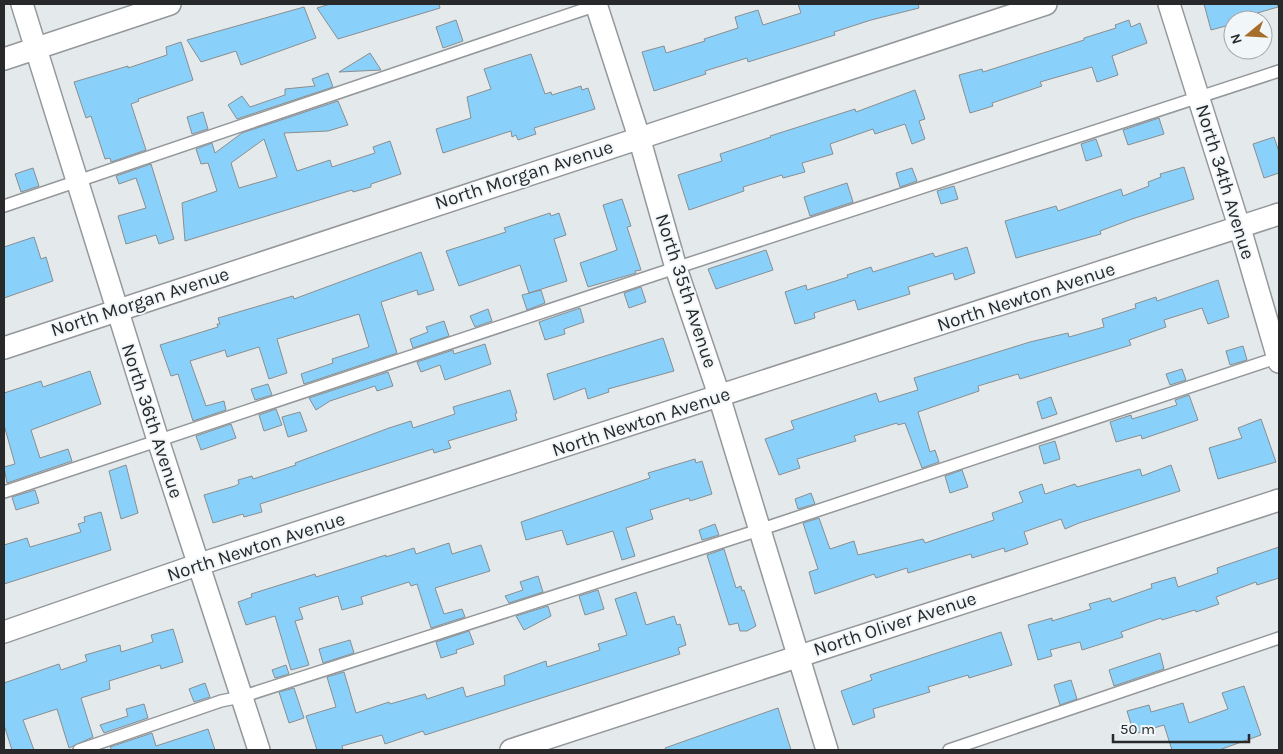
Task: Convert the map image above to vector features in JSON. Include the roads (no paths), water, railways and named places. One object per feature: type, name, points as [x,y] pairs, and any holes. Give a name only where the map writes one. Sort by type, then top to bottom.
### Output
[{"type":"street","name":"North 36th Avenue","points":[[22,4],[197,565],[259,750]]},
{"type":"street","points":[[4,59],[170,4]]},
{"type":"street","name":"North 35th Avenue","points":[[598,4],[639,137],[676,268],[719,396],[827,750]]},
{"type":"street","name":"North Morgan Avenue","points":[[4,348],[1046,4]]},
{"type":"street","name":"North 34th Avenue","points":[[1169,4],[1279,358]]},
{"type":"street","name":"North Newton Avenue","points":[[4,632],[197,565],[1279,214]]},
{"type":"street","name":"North Oliver Avenue","points":[[511,750],[1279,500]]},
{"type":"lane","points":[[4,206],[598,4]]},
{"type":"lane","points":[[4,492],[676,268],[1279,71]]},
{"type":"lane","points":[[79,750],[221,701],[759,530],[1279,358]]},
{"type":"lane","points":[[950,750],[1279,638]]}]
